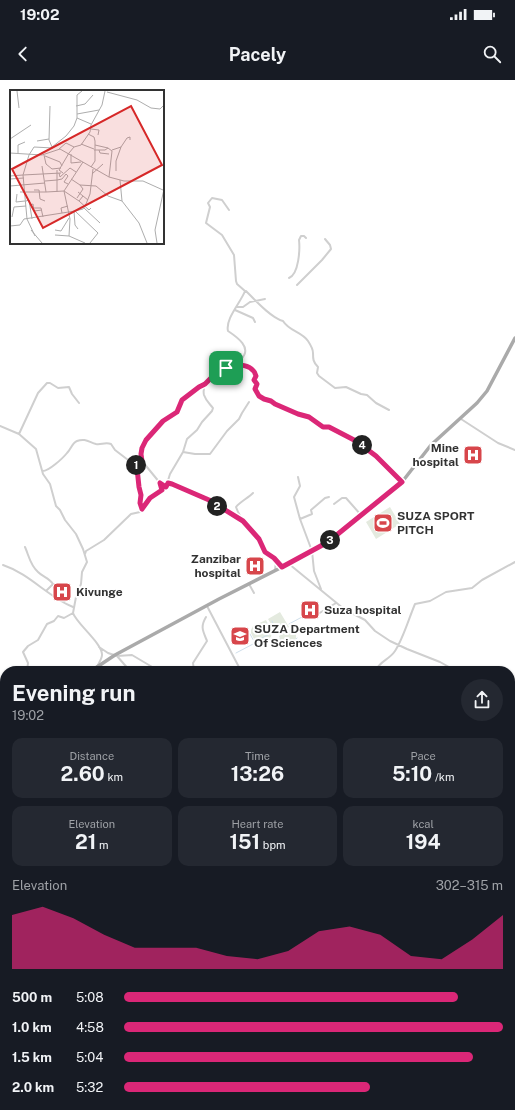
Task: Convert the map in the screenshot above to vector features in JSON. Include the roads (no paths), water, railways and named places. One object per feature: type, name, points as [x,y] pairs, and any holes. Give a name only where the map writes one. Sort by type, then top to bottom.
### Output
[{"type":"main road","points":[[98,666],[328,542],[402,482],[431,445],[461,419],[483,397],[515,338]]},
{"type":"street","points":[[166,487],[160,483],[142,461],[142,448],[150,434],[163,421],[177,412],[182,400],[205,384],[215,374],[241,359],[246,351],[245,346],[228,331],[227,328],[231,315],[245,292],[236,281],[234,256],[222,235],[206,223],[210,207],[208,202],[212,198],[222,200],[229,210]]},
{"type":"street","points":[[290,278],[297,268],[299,240],[301,236],[306,238]]},
{"type":"street","points":[[297,285],[331,249],[330,245],[325,239]]},
{"type":"street","points":[[246,292],[261,306],[263,306],[271,315],[283,321],[285,325],[300,333],[308,341],[312,348],[314,362],[318,367],[317,373],[320,378],[335,388],[346,387],[361,394],[367,395],[376,403],[389,410]]},
{"type":"street","points":[[237,307],[243,307],[250,302],[265,299]]},
{"type":"street","points":[[235,310],[253,318],[255,322]]},
{"type":"street","points":[[226,368],[243,365],[251,368],[254,370],[256,376],[254,380],[257,384],[254,387],[259,396],[298,414],[309,417],[323,427],[329,427],[356,441],[376,456],[402,482]]},
{"type":"street","points":[[18,434],[38,393],[47,383],[50,383],[58,388],[69,387],[79,403]]},
{"type":"street","points":[[166,487],[170,474],[183,452],[187,439],[197,430],[212,411],[213,408],[207,402],[204,394],[205,384]]},
{"type":"street","points":[[183,452],[210,454],[227,431],[239,419],[249,402]]},
{"type":"street","points":[[461,419],[498,443],[515,450]]},
{"type":"street","points":[[0,426],[18,434],[36,449],[42,472],[50,484],[56,506],[76,534],[87,562],[82,572],[81,584],[72,613],[92,637],[101,652],[102,656],[97,666]]},
{"type":"street","points":[[42,472],[48,470],[66,454],[73,444],[82,440],[87,440],[97,444],[111,444],[114,450],[137,468],[141,495],[140,503],[142,509]]},
{"type":"street","points":[[132,463],[142,461]]},
{"type":"street","points":[[298,477],[300,486],[294,497],[300,520],[312,551],[314,571],[321,590]]},
{"type":"street","points":[[85,557],[86,551],[104,540],[131,514],[142,509],[150,498],[162,490],[160,483]]},
{"type":"street","points":[[166,487],[168,483],[172,484],[209,500],[243,521]]},
{"type":"street","points":[[253,493],[236,507],[243,521],[259,539],[265,552],[282,567]]},
{"type":"street","points":[[300,520],[312,514],[311,510],[325,498],[330,497]]},
{"type":"street","points":[[334,504],[342,498],[346,498],[361,515]]},
{"type":"street","points":[[25,547],[34,568],[64,594],[66,599],[64,602]]},
{"type":"street","points":[[274,571],[276,561]]},
{"type":"street","points":[[379,666],[383,661],[392,655],[398,645],[415,604],[430,601],[446,592],[472,588],[488,576],[515,562]]},
{"type":"street","points":[[289,564],[344,609],[365,620],[375,631],[398,645],[440,662],[446,666]]},
{"type":"street","points":[[4,565],[17,570],[73,607]]},
{"type":"street","points":[[47,590],[53,584]]},
{"type":"street","points":[[249,584],[254,593]]},
{"type":"street","points":[[313,617],[336,603]]},
{"type":"street","points":[[207,606],[238,666]]},
{"type":"street","points":[[28,666],[28,663],[23,652],[28,646],[38,640],[46,624],[54,621],[58,616],[64,618],[72,613]]},
{"type":"street","points":[[193,666],[193,663],[207,641],[202,628],[202,623],[206,617]]},
{"type":"street","points":[[96,645],[108,653],[116,655],[132,655],[151,666]]},
{"type":"street","points":[[116,655],[126,666]]},
{"type":"waterway","points":[[289,624],[302,617]]},
{"type":"waterway","points":[[272,621],[276,630],[279,624],[284,627],[286,625]]},
{"type":"waterway","points":[[260,641],[259,642],[257,640],[270,634],[271,631],[267,623]]},
{"type":"waterway","points":[[236,653],[255,643],[250,634]]},
{"type":"waterway","points":[[280,639],[285,647],[293,643],[297,638]]},
{"type":"place","name":"Mine hospital","points":[[473,455]]},
{"type":"place","name":"SUZA SPORT PITCH","points":[[383,523]]},
{"type":"place","name":"Zanzibar hospital","points":[[255,566]]},
{"type":"place","name":"Kivunge","points":[[62,592]]},
{"type":"place","name":"Suza hospital","points":[[310,610]]},
{"type":"place","name":"SUZA Department Of Sciences","points":[[240,636]]}]
